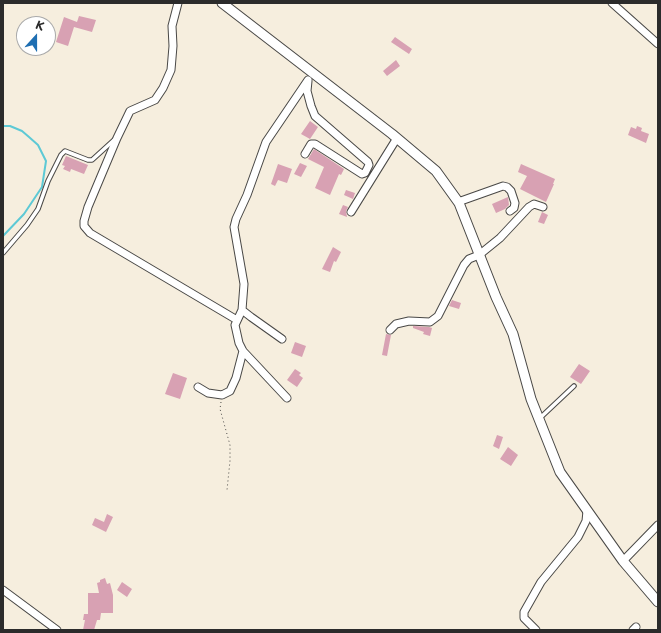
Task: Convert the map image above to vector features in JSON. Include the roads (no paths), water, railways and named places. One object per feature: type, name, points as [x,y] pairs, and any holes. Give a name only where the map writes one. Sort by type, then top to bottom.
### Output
[{"type":"street","points":[[178,3],[172,26],[173,46],[171,70],[163,88],[155,100],[130,111],[88,207],[84,220],[84,226],[90,233],[237,320]]},
{"type":"street","points":[[222,3],[309,75],[397,138],[436,171],[458,202],[496,297],[513,334],[530,399],[560,472],[623,561],[658,602]]},
{"type":"street","points":[[612,3],[658,44]]},
{"type":"street","points":[[304,154],[311,144],[315,144],[362,174],[365,173],[369,166],[368,162],[315,116],[310,106],[307,91],[309,75]]},
{"type":"street","points":[[287,398],[243,351],[239,343],[235,325],[242,310],[244,284],[234,227],[266,142],[309,75]]},
{"type":"street","points":[[351,212],[397,138]]},
{"type":"street","points":[[458,202],[503,186],[511,190],[515,203],[514,208],[510,211]]},
{"type":"street","points":[[390,330],[396,324],[409,321],[430,322],[438,316],[464,265],[469,259],[479,255],[500,238],[529,207],[534,204],[543,207]]},
{"type":"street","points":[[242,310],[282,339]]},
{"type":"street","points":[[198,387],[208,393],[222,395],[230,391],[236,378],[243,351]]},
{"type":"street","points":[[536,630],[524,618],[524,612],[541,582],[578,537],[586,521],[587,511]]},
{"type":"street","points":[[623,561],[658,525]]},
{"type":"street","points":[[3,590],[57,630]]},
{"type":"lane","points":[[3,253],[27,226],[38,209],[48,181],[61,155],[65,151],[88,160],[92,160],[117,138]]},
{"type":"lane","points":[[539,419],[574,386]]},
{"type":"waterway","points":[[3,126],[10,126],[22,131],[38,145],[46,161],[42,187],[24,214],[3,236]]}]
